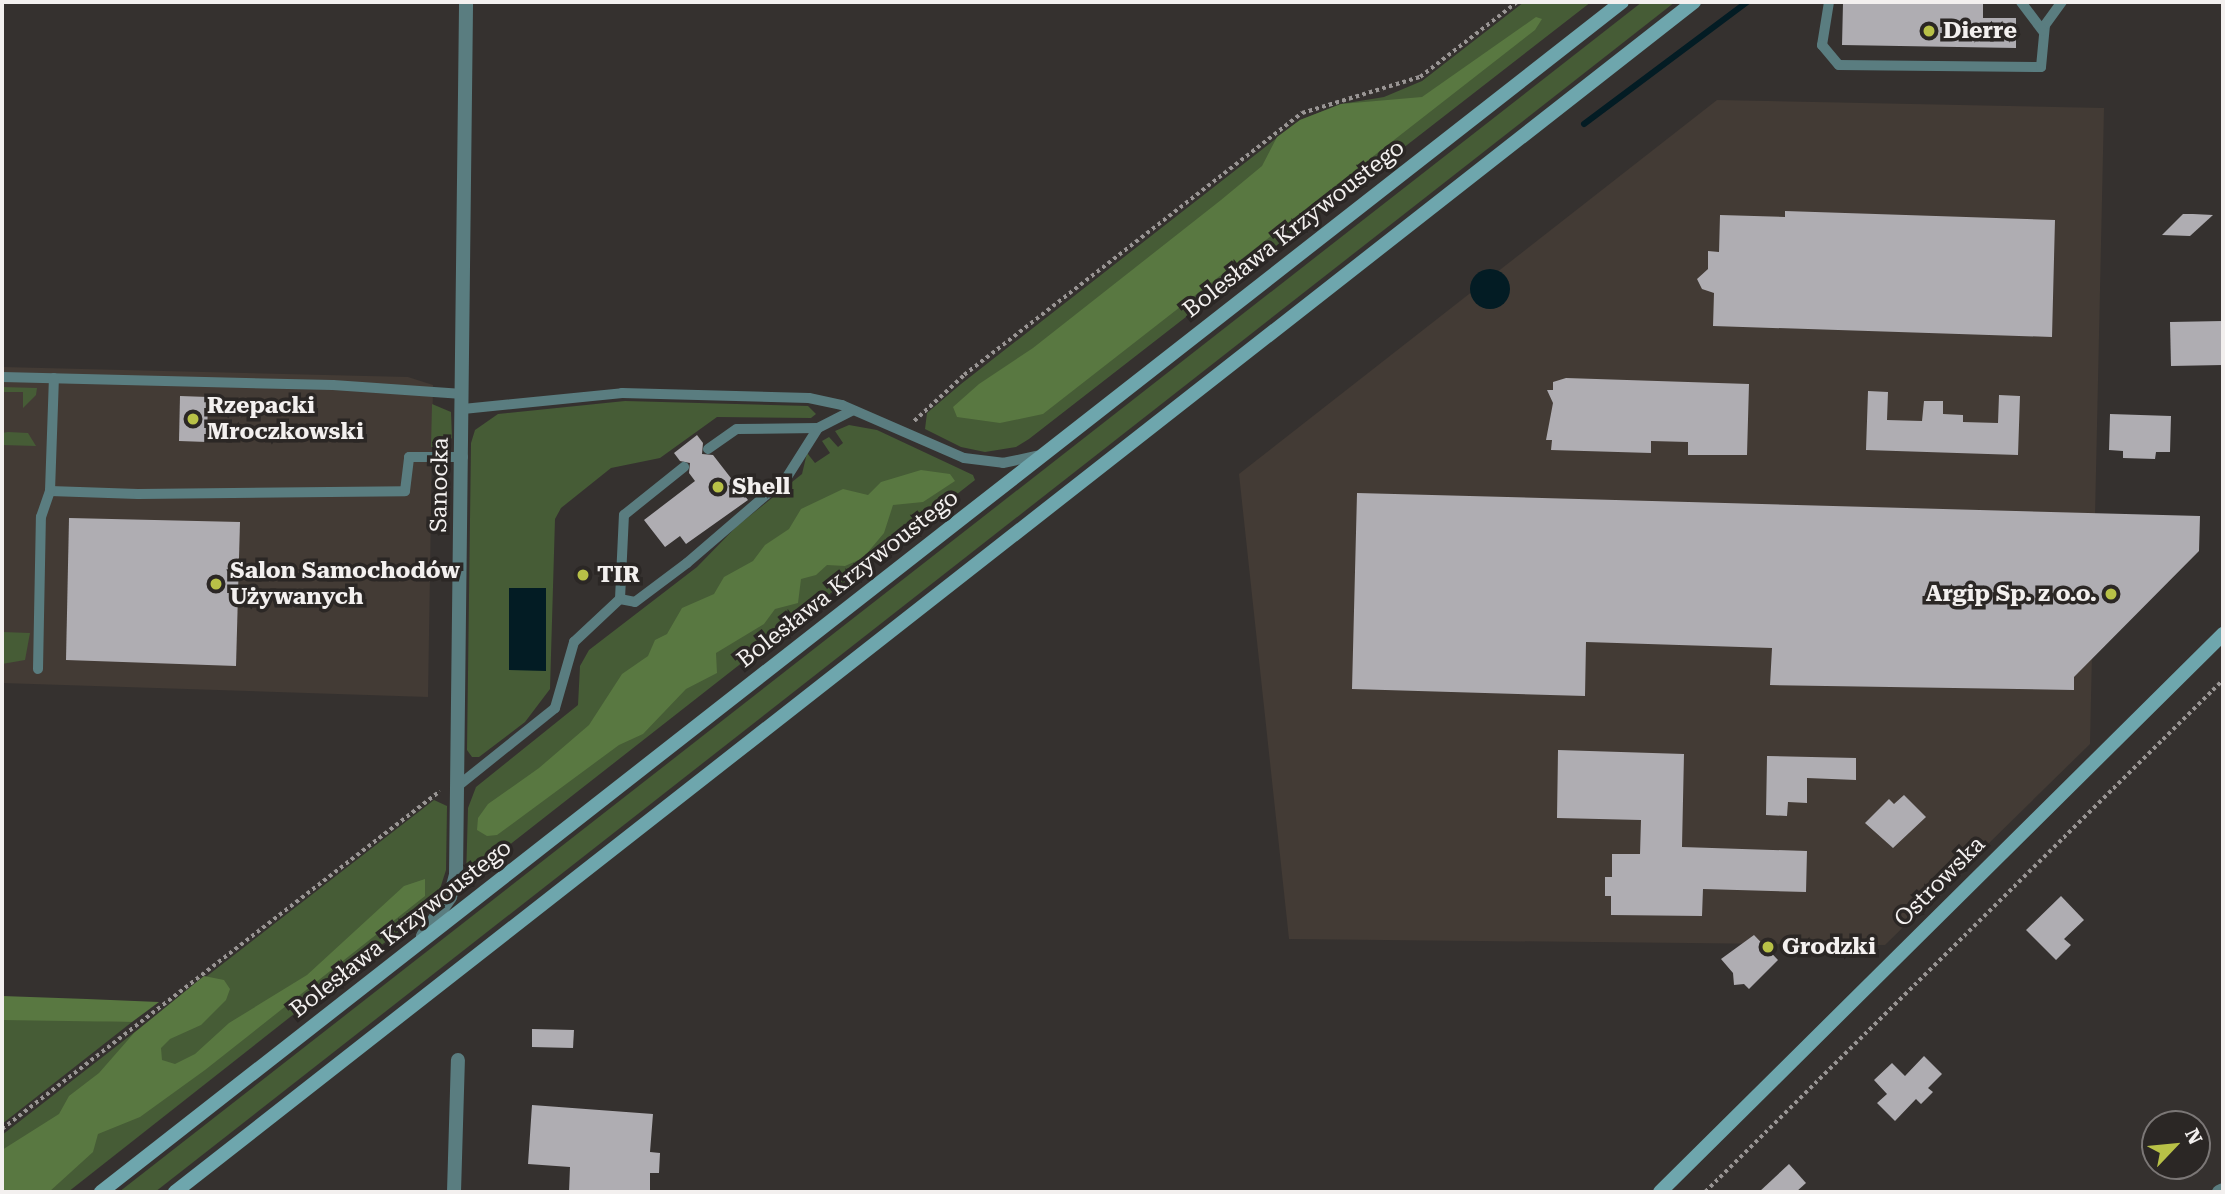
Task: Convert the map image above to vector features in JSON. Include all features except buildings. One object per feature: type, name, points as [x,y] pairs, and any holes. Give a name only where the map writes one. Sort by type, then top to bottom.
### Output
[{"type":"main road","name":"Bolesława Krzywoustego","points":[[101,1192],[1622,2]]},
{"type":"main road","points":[[175,1192],[1694,2]]},
{"type":"main road","name":"Ostrowska","points":[[1660,1192],[2223,634]]},
{"type":"street","name":"Sanocka","points":[[408,952],[438,916],[453,889],[459,785],[466,2]]},
{"type":"street","points":[[454,1192],[458,1060]]},
{"type":"lane","points":[[1829,2],[1822,45],[1830,59],[1845,66],[2041,67],[2043,31],[2062,2]]},
{"type":"lane","points":[[2021,2],[2043,31]]},
{"type":"lane","points":[[2,377],[463,394]]},
{"type":"lane","points":[[38,669],[41,517],[50,491],[54,378]]},
{"type":"lane","points":[[463,409],[622,393],[809,398],[853,410],[971,460],[1010,463],[1046,452]]},
{"type":"lane","points":[[708,449],[737,429],[818,428],[853,410]]},
{"type":"lane","points":[[620,599],[624,603],[642,597],[779,485],[818,428]]},
{"type":"lane","points":[[50,491],[138,494],[405,491],[409,457],[463,457]]},
{"type":"lane","points":[[459,785],[550,715],[561,697],[574,642],[620,599],[624,515],[684,467]]},
{"type":"path","points":[[923,411],[1303,113],[1420,77],[1517,2]]},
{"type":"path","points":[[1705,1192],[2223,680]]},
{"type":"path","points":[[2,1129],[398,821],[437,792],[459,785]]},
{"type":"shaded area","points":[[1717,100],[2104,108],[2090,744],[1885,945],[1289,939],[1239,474]]},
{"type":"shaded area","name":"Salon Samochodów Używanych","points":[[2,367],[408,377],[433,385],[428,697],[2,683]]},
{"type":"green space","points":[[1524,2],[1591,2],[1029,439],[1016,447],[985,452],[961,447],[925,429],[927,413],[961,384],[1300,120],[1341,104],[1384,97],[1422,81]]},
{"type":"green space","points":[[1642,2],[1675,2],[155,1192],[119,1192]]},
{"type":"green space","points":[[1536,17],[1542,19],[1535,30],[1043,414],[1000,423],[957,417],[953,407],[979,384],[1033,348],[1221,200],[1262,166],[1277,137],[1300,120],[1341,104],[1422,97]]},
{"type":"green space","points":[[2,387],[37,388],[36,395],[23,408],[23,392],[2,392]]},
{"type":"green space","points":[[625,401],[808,406],[816,414],[811,418],[717,417],[660,458],[611,468],[561,508],[555,519],[550,689],[525,722],[479,757],[472,757],[467,750],[471,443],[475,430],[498,414]]},
{"type":"green space","points":[[432,404],[451,412],[452,438],[442,446],[431,447]]},
{"type":"green space","points":[[849,425],[877,430],[973,475],[975,480],[466,879],[468,808],[476,787],[578,705],[580,666],[589,650],[697,567],[737,526],[802,474],[807,453],[815,463],[830,453],[822,441],[829,437],[838,447],[843,443],[835,431]]},
{"type":"green space","points":[[2,433],[28,433],[36,446],[2,445]]},
{"type":"green space","points":[[921,470],[950,474],[955,481],[923,502],[893,505],[884,533],[863,558],[845,566],[827,565],[816,575],[801,579],[798,603],[775,609],[764,624],[716,653],[717,673],[686,689],[643,734],[619,745],[497,835],[487,836],[477,830],[478,818],[488,804],[539,768],[589,725],[622,674],[648,656],[655,640],[667,634],[682,608],[714,594],[724,577],[753,561],[765,545],[789,529],[801,509],[843,489],[868,495],[881,482]]},
{"type":"green space","points":[[2,632],[30,633],[25,660],[2,664]]},
{"type":"green space","points":[[434,800],[447,806],[446,870],[439,892],[426,910],[68,1192],[2,1192],[2,1135]]},
{"type":"green space","points":[[425,879],[425,896],[205,1070],[140,1117],[98,1134],[93,1152],[49,1192],[2,1192],[2,1150],[59,1114],[69,1096],[99,1073],[134,1033],[204,976],[224,980],[230,989],[226,1000],[201,1025],[170,1039],[161,1048],[162,1060],[175,1064],[195,1054],[229,1023],[307,975],[404,886]]},
{"type":"green space","points":[[2,996],[159,1002],[132,1022],[2,1020]]},
{"type":"green space","points":[[2,1020],[64,1020],[132,1022],[2,1124]]},
{"type":"water","points":[[1490,269],[1498,270],[1504,275],[1509,281],[1509,297],[1504,303],[1498,308],[1490,309],[1482,308],[1476,303],[1471,297],[1470,289],[1471,281],[1476,275],[1482,270]]},
{"type":"water","points":[[509,588],[546,588],[546,671],[509,670]]},
{"type":"waterway","points":[[1584,124],[1747,2]]},
{"type":"place","name":"Dierre","points":[[1929,31]]},
{"type":"place","name":"Rzepacki Mroczkowski","points":[[193,419]]},
{"type":"place","name":"Shell","points":[[718,487]]},
{"type":"place","name":"TIR","points":[[583,575]]},
{"type":"place","name":"Salon Samochodów Używanych","points":[[216,584]]},
{"type":"place","name":"Argip Sp. z o.o.","points":[[2111,594]]},
{"type":"place","name":"Grodzki","points":[[1768,947]]}]
